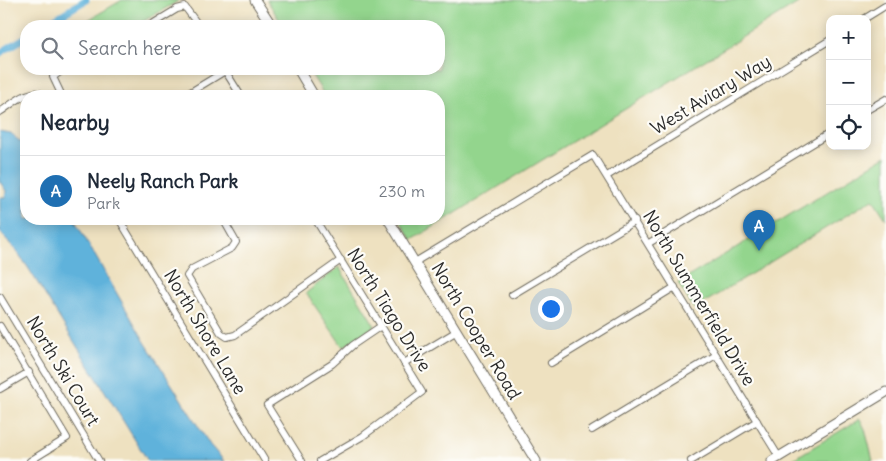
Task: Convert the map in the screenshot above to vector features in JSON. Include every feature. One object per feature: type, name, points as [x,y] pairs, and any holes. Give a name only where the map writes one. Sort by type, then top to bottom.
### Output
[{"type":"main road","points":[[256,0],[268,20]]},
{"type":"main road","points":[[302,75],[310,90]]},
{"type":"main road","name":"North Cooper Road","points":[[392,225],[536,461]]},
{"type":"main road","points":[[776,459],[886,392]]},
{"type":"street","points":[[870,15],[884,5]]},
{"type":"street","points":[[160,20],[177,9],[186,7],[194,20]]},
{"type":"street","name":"West Aviary Way","points":[[607,176],[826,42]]},
{"type":"street","points":[[56,75],[53,77],[59,90]]},
{"type":"street","points":[[193,90],[217,75]]},
{"type":"street","points":[[228,75],[237,90]]},
{"type":"street","points":[[871,108],[886,99]]},
{"type":"street","points":[[0,112],[20,100]]},
{"type":"street","points":[[648,244],[826,135]]},
{"type":"street","name":"North Summerfield Drive","points":[[415,262],[593,155],[757,421],[776,459]]},
{"type":"street","points":[[512,295],[635,221]]},
{"type":"street","name":"North Shore Lane","points":[[123,225],[265,461]]},
{"type":"street","points":[[226,225],[236,242],[232,248],[192,269],[187,276],[221,333],[227,338],[235,335],[286,301],[318,274],[341,260]]},
{"type":"street","name":"North Tiago Drive","points":[[320,225],[422,392],[363,436],[320,461]]},
{"type":"street","points":[[551,363],[675,287]]},
{"type":"street","name":"North Ski Court","points":[[0,297],[100,461]]},
{"type":"street","points":[[0,326],[67,438],[30,461]]},
{"type":"street","points":[[302,461],[267,405],[332,364],[353,345],[381,326]]},
{"type":"street","points":[[404,363],[457,331]]},
{"type":"street","points":[[592,430],[716,354]]},
{"type":"street","points":[[0,389],[29,372]]},
{"type":"street","points":[[691,461],[757,421]]},
{"type":"green space","points":[[122,0],[180,0],[145,20],[88,20]]},
{"type":"green space","points":[[267,0],[803,0],[445,220],[445,90],[321,90],[312,75],[445,75],[445,20],[279,20]]},
{"type":"green space","points":[[886,156],[886,219],[873,199],[694,309],[678,283]]},
{"type":"green space","points":[[403,225],[436,225],[412,240]]},
{"type":"green space","points":[[339,267],[375,326],[343,347],[306,293]]},
{"type":"green space","points":[[860,419],[865,429],[873,461],[790,461]]},
{"type":"water","points":[[0,132],[11,134],[20,141],[20,225],[77,225],[145,342],[210,445],[224,461],[148,461],[29,269],[0,232],[0,197],[5,197],[6,191],[0,182]]},
{"type":"waterway","points":[[53,20],[86,0]]},
{"type":"waterway","points":[[0,53],[20,41]]},
{"type":"place","name":"Neely Ranch Park","points":[[759,251]]}]
